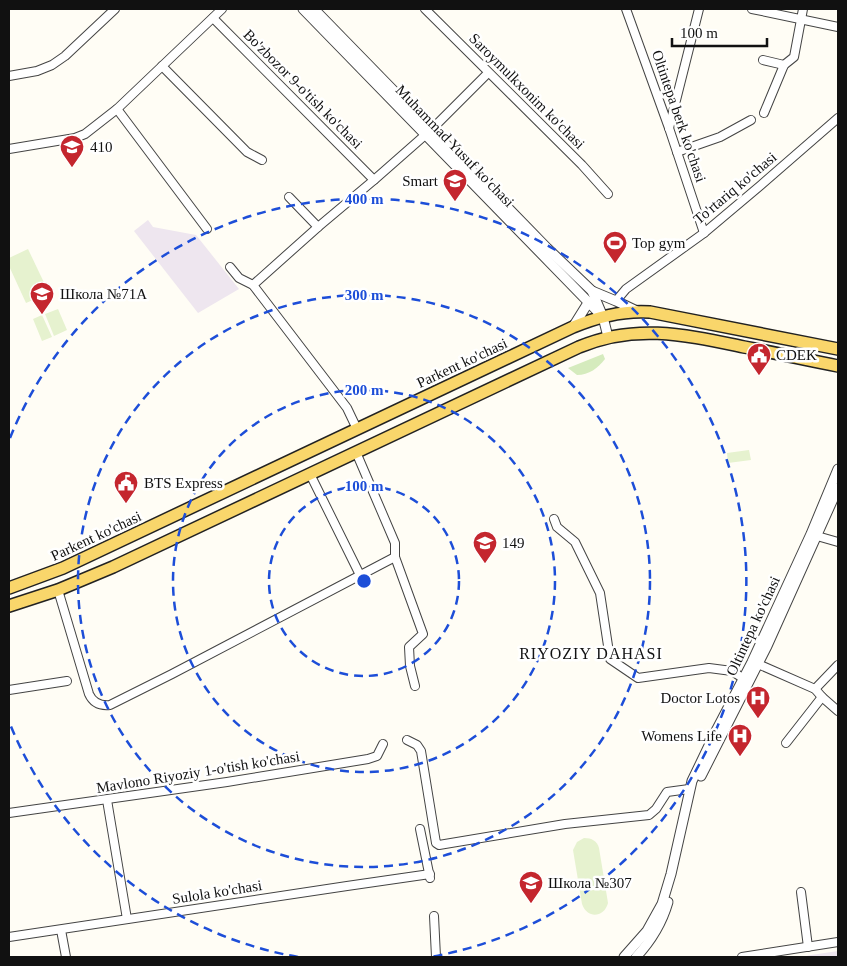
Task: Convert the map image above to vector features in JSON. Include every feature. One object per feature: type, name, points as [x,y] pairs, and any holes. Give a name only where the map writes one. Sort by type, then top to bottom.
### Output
[{"type":"main road","name":"Parkent ko'chasi","points":[[9,588],[63,568],[573,327],[603,317],[639,312],[660,314],[838,348]]},
{"type":"main road","points":[[9,606],[58,590],[148,551],[579,347],[608,337],[641,333],[680,336],[838,366]]},
{"type":"street","points":[[9,76],[37,71],[52,65],[65,56],[115,9]]},
{"type":"street","points":[[9,149],[85,134],[117,109],[222,9]]},
{"type":"street","name":"Muhammad Yusuf ko'chasi","points":[[303,9],[592,291],[616,300],[639,312]]},
{"type":"street","name":"Muhammad Yusuf ko'chasi","points":[[314,9],[603,317]]},
{"type":"street","name":"Saroymulkxonim ko'chasi","points":[[425,9],[582,165],[608,194]]},
{"type":"street","name":"Oltintepa berk ko'chasi","points":[[626,9],[670,128],[704,233]]},
{"type":"street","points":[[670,128],[698,9]]},
{"type":"street","points":[[752,9],[838,27]]},
{"type":"street","points":[[764,113],[784,65],[794,57],[803,9]]},
{"type":"street","name":"Bo'zbozor 9-o'tish ko'chasi","points":[[213,18],[374,180]]},
{"type":"street","points":[[763,60],[784,65]]},
{"type":"street","points":[[162,66],[247,152],[262,160]]},
{"type":"street","points":[[253,285],[428,132],[488,73]]},
{"type":"street","points":[[117,109],[207,229]]},
{"type":"street","name":"To'rtariq ko'chasi","points":[[603,317],[626,289],[704,233],[838,118]]},
{"type":"street","points":[[677,152],[720,137],[751,120]]},
{"type":"street","points":[[290,197],[318,227]]},
{"type":"street","points":[[230,267],[239,278],[253,285],[347,408],[358,429]]},
{"type":"street","name":"Muhammad Yusuf ko'chasi","points":[[592,291],[603,317],[608,337]]},
{"type":"street","points":[[573,327],[588,303]]},
{"type":"street","points":[[356,452],[395,543],[395,557],[422,634],[409,647],[410,666],[415,686]]},
{"type":"street","name":"Oltintepa ko'chasi","points":[[747,681],[758,664],[814,535],[829,499],[838,469]]},
{"type":"street","points":[[310,474],[360,575]]},
{"type":"street","name":"Oltintepa ko'chasi","points":[[829,499],[838,488]]},
{"type":"street","points":[[554,519],[558,527],[576,542],[600,594],[610,659],[638,678],[709,668],[732,671],[747,681]]},
{"type":"street","points":[[814,535],[838,542]]},
{"type":"street","name":"Oltintepa ko'chasi","points":[[636,957],[651,938],[665,913],[673,884],[690,793],[747,681],[814,535]]},
{"type":"street","points":[[58,590],[89,694],[100,705],[110,705],[395,557]]},
{"type":"street","points":[[758,664],[815,689],[838,710]]},
{"type":"street","points":[[815,689],[838,666]]},
{"type":"street","points":[[9,690],[67,680]]},
{"type":"street","points":[[786,743],[822,697]]},
{"type":"street","points":[[407,740],[417,745],[421,750],[436,843],[438,845],[565,824],[649,815],[666,792],[690,793]]},
{"type":"street","name":"Mavlono Riyoziy 1-o'tish ko'chasi","points":[[9,813],[227,782],[368,759],[377,756],[384,744]]},
{"type":"street","points":[[107,800],[128,919]]},
{"type":"street","name":"Oltintepa ko'chasi","points":[[624,957],[647,931],[662,904],[684,826]]},
{"type":"street","name":"Sulola ko'chasi","points":[[9,937],[338,887],[430,876],[420,829]]},
{"type":"street","points":[[801,892],[808,947]]},
{"type":"street","points":[[434,916],[434,949],[436,957]]},
{"type":"street","points":[[62,930],[66,957]]},
{"type":"street","points":[[742,957],[838,942]]},
{"type":"shaded area","points":[[148,220],[153,227],[196,235],[239,289],[198,313],[134,231]]},
{"type":"shaded area","points":[[838,951],[838,957],[801,957],[811,955]]},
{"type":"green space","points":[[28,249],[49,293],[26,303],[9,266],[9,258]]},
{"type":"green space","points":[[58,309],[67,330],[54,336],[45,314]]},
{"type":"green space","points":[[42,315],[52,337],[42,341],[33,319]]},
{"type":"green space","points":[[603,354],[605,359],[589,372],[577,375],[568,368]]},
{"type":"green space","points":[[749,450],[751,460],[728,463],[727,453]]},
{"type":"green space","points":[[584,838],[594,840],[599,848],[608,903],[603,912],[595,915],[584,909],[582,904],[573,850],[577,842]]},
{"type":"place","name":"410","points":[[72,168]]},
{"type":"place","name":"Smart","points":[[455,202]]},
{"type":"place","name":"Top gym","points":[[615,264]]},
{"type":"place","name":"Школа №71А","points":[[42,315]]},
{"type":"place","name":"CDEK","points":[[759,376]]},
{"type":"place","name":"BTS Express","points":[[126,504]]},
{"type":"place","name":"149","points":[[485,564]]},
{"type":"place","name":"Doctor Lotos","points":[[758,719]]},
{"type":"place","name":"Womens Life","points":[[740,757]]},
{"type":"place","name":"Школа №307","points":[[531,904]]},
{"type":"district","name":"RIYOZIY DAHASI","points":[[591,653]]}]
